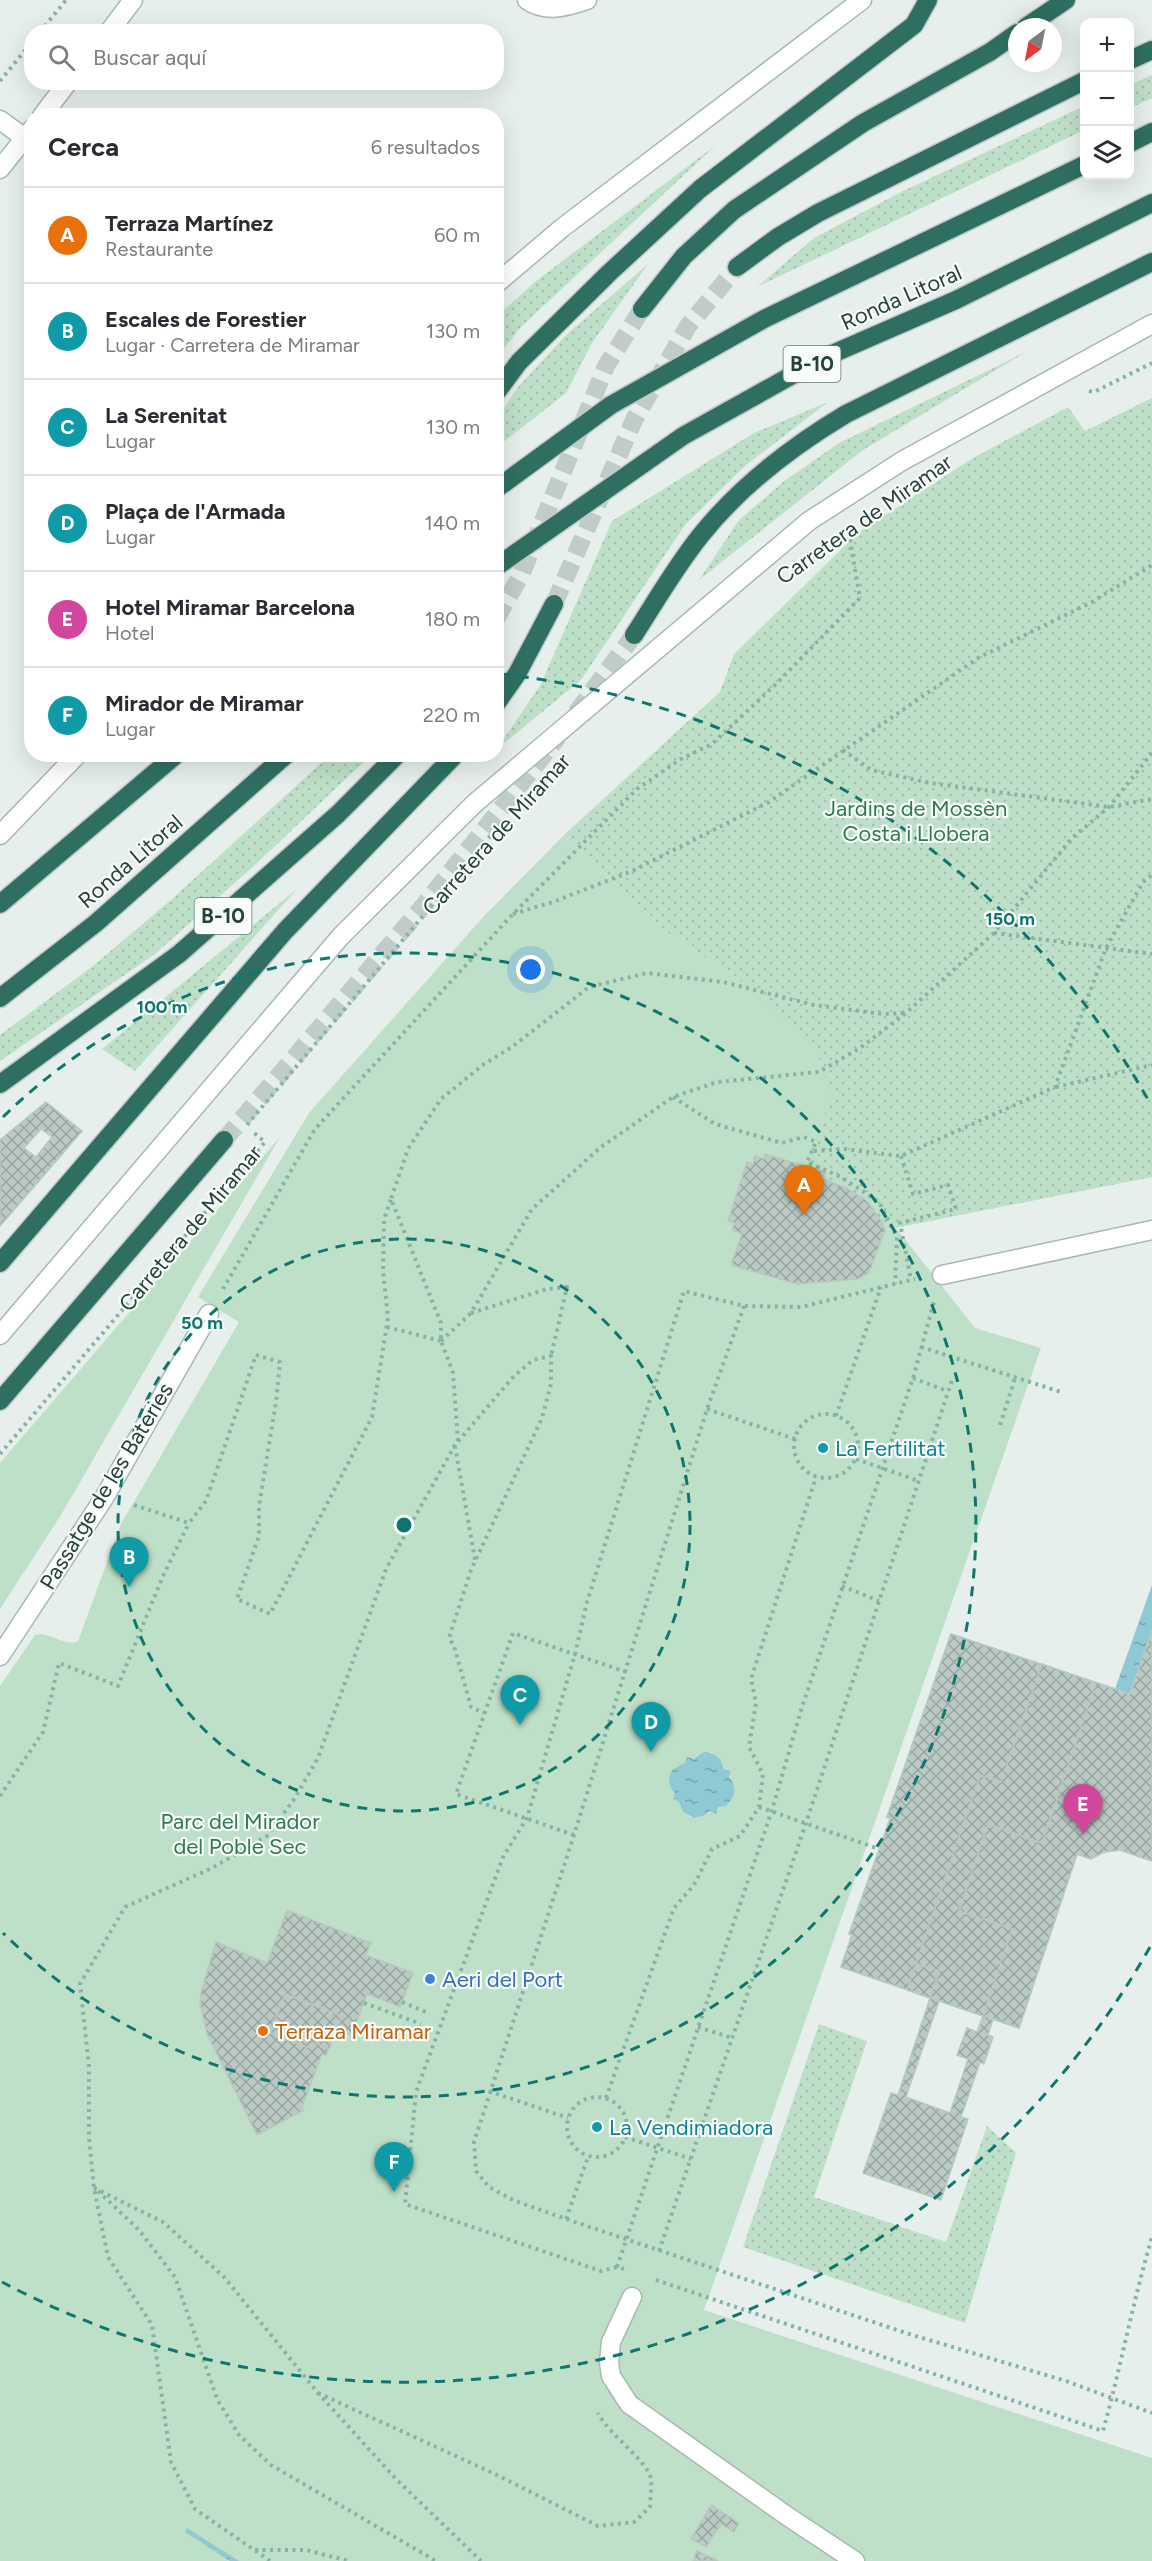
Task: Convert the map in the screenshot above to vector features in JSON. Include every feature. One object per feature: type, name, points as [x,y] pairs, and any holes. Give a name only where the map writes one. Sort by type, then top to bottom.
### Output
[{"type":"highway","points":[[504,382],[519,362],[609,273],[700,189],[914,25],[928,0]]},
{"type":"highway","points":[[1039,18],[1066,0]]},
{"type":"highway","points":[[642,309],[684,256],[734,210],[864,123],[990,52],[1008,39]]},
{"type":"highway","points":[[1134,58],[1152,50]]},
{"type":"highway","points":[[737,267],[778,237],[818,213],[1080,83]]},
{"type":"highway","points":[[1134,141],[1152,132]]},
{"type":"highway","name":"Ronda Litoral","points":[[504,483],[610,405],[764,319],[1080,167]]},
{"type":"highway","name":"Ronda Litoral","points":[[504,561],[683,436],[823,358],[956,300],[1152,204]]},
{"type":"highway","name":"B-10","points":[[634,634],[687,554],[719,514],[744,488],[807,437],[846,414],[1152,262]]},
{"type":"highway","points":[[504,693],[517,674],[554,604]]},
{"type":"highway","points":[[0,904],[168,762]]},
{"type":"highway","name":"Ronda Litoral","points":[[0,998],[96,923],[278,762]]},
{"type":"highway","name":"B-10","points":[[0,1084],[179,954],[338,814],[390,762]]},
{"type":"highway","name":"B-10","points":[[0,1263],[285,931],[448,762]]},
{"type":"highway","points":[[0,1401],[224,1140]]},
{"type":"street","points":[[115,24],[133,0]]},
{"type":"street","points":[[527,0],[532,4],[560,9],[586,0]]},
{"type":"street","points":[[504,277],[562,228],[862,0]]},
{"type":"street","points":[[48,108],[62,90]]},
{"type":"street","points":[[0,120],[24,132]]},
{"type":"street","points":[[0,169],[24,139]]},
{"type":"street","name":"Carretera de Miramar","points":[[0,1335],[341,936],[475,803],[809,521],[902,460],[1152,324]]},
{"type":"street","points":[[0,836],[70,762]]},
{"type":"street","points":[[942,1275],[1152,1230]]},
{"type":"street","name":"Passatge de les Bateries","points":[[0,1656],[104,1498],[209,1314]]},
{"type":"street","points":[[632,2297],[611,2342],[609,2362],[611,2376],[629,2404],[787,2516],[855,2561]]},
{"type":"path","points":[[46,24],[66,0]]},
{"type":"path","points":[[0,81],[24,52]]},
{"type":"path","points":[[1084,389],[1094,392],[1152,363]]},
{"type":"path","name":"Carretera de Miramar","points":[[512,915],[637,789],[681,759],[712,744],[776,684],[860,598],[848,525],[838,532]]},
{"type":"path","points":[[209,1314],[315,1128],[512,915],[553,902],[632,871],[769,802],[978,658],[1092,602],[1152,565]]},
{"type":"path","points":[[843,750],[871,770],[930,783],[1109,807],[1152,799]]},
{"type":"path","points":[[441,1341],[471,1313],[532,1209],[601,1147],[672,1097],[717,1082],[819,1072],[860,1048],[906,1013],[994,933],[1072,838],[1109,807],[1152,753]]},
{"type":"path","name":"Carretera de Miramar","points":[[0,1454],[265,1142],[246,1126],[503,820]]},
{"type":"path","points":[[1055,1087],[1106,948],[1143,882],[1152,875]]},
{"type":"path","points":[[994,933],[1152,954]]},
{"type":"path","points":[[0,1796],[43,1732],[59,1663],[118,1686],[163,1576],[189,1523],[206,1501],[256,1355],[280,1362],[276,1402],[259,1506],[259,1536],[237,1599],[270,1614],[372,1417],[387,1327],[383,1269],[384,1219],[408,1149],[441,1099],[588,987],[647,973],[723,982],[814,1005],[883,1014],[906,1013]]},
{"type":"path","points":[[814,1151],[844,1149],[901,1156],[1055,1087],[1152,1065]]},
{"type":"path","points":[[672,1097],[715,1124],[782,1143],[804,1137],[816,1142],[814,1151],[807,1162],[841,1177],[879,1202],[897,1237],[896,1284]]},
{"type":"path","points":[[901,1156],[913,1194],[948,1185],[956,1209],[900,1223],[911,1280]]},
{"type":"path","points":[[391,1199],[441,1323],[441,1341],[453,1373],[456,1443],[476,1560]]},
{"type":"path","points":[[617,2267],[772,1810],[802,1707],[880,1468],[912,1378],[942,1275],[882,1286],[801,1308],[744,1306],[684,1291],[587,1602],[575,1654],[527,1818],[503,1857],[416,2092],[405,2204],[601,2271],[617,2267],[628,2271]]},
{"type":"path","points":[[836,1416],[882,1286]]},
{"type":"path","points":[[471,1313],[547,1289],[567,1287],[551,1356],[551,1384],[542,1418],[476,1560],[449,1638],[454,1646],[471,1707],[484,1713]]},
{"type":"path","points":[[744,1306],[707,1409],[574,1835],[489,2091],[474,2142],[476,2171],[489,2187],[513,2200],[566,2220],[909,2334],[1066,2381],[1152,2413]]},
{"type":"path","points":[[387,1327],[441,1341]]},
{"type":"path","points":[[921,1347],[1061,1392]]},
{"type":"path","points":[[270,2561],[195,2509],[171,2462],[152,2325],[108,2258],[94,2188],[89,2138],[89,2066],[80,1984],[125,1907],[212,1868],[267,1836],[296,1798],[318,1758],[386,1569],[456,1443],[514,1376],[533,1360],[551,1356]]},
{"type":"path","points":[[912,1378],[947,1391]]},
{"type":"path","points":[[1000,1425],[1015,1378]]},
{"type":"path","points":[[659,2251],[806,1823],[952,1380]]},
{"type":"path","points":[[707,1409],[795,1439]]},
{"type":"path","points":[[815,1416],[836,1416],[853,1429],[858,1449],[856,1459],[843,1473],[825,1479],[816,1477],[801,1466],[796,1457],[795,1439],[799,1428],[806,1421],[815,1416]]},
{"type":"path","points":[[856,1459],[919,1481]]},
{"type":"path","points":[[606,2098],[674,1908],[694,1885],[712,1849],[740,1836],[759,1807],[763,1774],[749,1747],[756,1703],[751,1679],[816,1477]]},
{"type":"path","points":[[140,1506],[189,1523]]},
{"type":"path","points":[[842,1586],[879,1600]]},
{"type":"path","points":[[574,1835],[456,1794],[513,1633],[626,1672]]},
{"type":"path","points":[[759,1807],[879,1849]]},
{"type":"path","points":[[364,2002],[422,2024]]},
{"type":"path","points":[[402,2002],[426,2012]]},
{"type":"path","points":[[698,2027],[732,2038]]},
{"type":"path","points":[[489,2091],[568,2118]]},
{"type":"path","points":[[597,2097],[606,2098],[615,2103],[626,2119],[625,2138],[614,2152],[606,2157],[588,2157],[579,2153],[567,2137],[568,2118],[578,2103],[597,2097]]},
{"type":"path","points":[[625,2138],[690,2159]]},
{"type":"path","points":[[566,2220],[588,2157]]},
{"type":"path","points":[[94,2188],[163,2222],[224,2277],[318,2393],[396,2479],[481,2561]]},
{"type":"path","points":[[94,2188],[139,2230],[175,2277],[217,2399],[239,2435],[271,2465],[436,2561]]},
{"type":"path","points":[[651,2278],[1103,2431],[1131,2308],[1152,2237]]},
{"type":"path","points":[[318,2393],[493,2473],[598,2526],[634,2522],[650,2507],[651,2477],[631,2450],[603,2424],[592,2403]]},
{"type":"path","points":[[254,2550],[306,2550],[349,2561]]},
{"type":"green space","points":[[1152,75],[1152,98],[1134,106],[1134,83]]},
{"type":"green space","points":[[1080,108],[1080,132],[757,287],[814,238],[901,192]]},
{"type":"green space","points":[[716,145],[520,328],[504,349],[504,310],[536,281]]},
{"type":"green space","points":[[648,264],[592,343],[566,393],[504,442],[504,408],[518,387],[566,335]]},
{"type":"green space","points":[[1026,352],[863,450],[699,580],[739,520],[783,482],[839,443]]},
{"type":"green space","name":"Jardins de Mossèn Costa i Llobera","points":[[1152,398],[1152,1177],[885,1230],[881,1220],[804,1166],[807,1158],[738,978],[670,935],[564,835],[720,692],[734,654],[859,532],[973,458],[1068,407],[1085,431]]},
{"type":"green space","points":[[828,402],[745,466],[685,525],[581,680],[504,743],[504,739],[541,684],[612,521],[754,433]]},
{"type":"green space","points":[[322,762],[364,762],[256,864],[155,954],[0,1061],[0,1035],[93,966],[172,899]]},
{"type":"green space","name":"Parc del Mirador del Poble Sec","points":[[564,835],[670,935],[738,978],[817,1053],[832,1096],[804,1166],[825,1172],[823,1179],[868,1202],[880,1218],[885,1230],[896,1228],[975,1328],[1041,1348],[704,2310],[1152,2458],[1152,2561],[0,2561],[0,1686],[35,1635],[46,1635],[67,1642],[78,1641],[121,1524],[239,1322],[198,1297],[309,1113],[485,915]],"holes":[[[711,1752],[718,1756],[732,1781],[711,1812],[699,1817],[691,1817],[683,1812],[680,1802],[673,1799],[685,1763]]]},
{"type":"green space","points":[[297,889],[135,1071],[102,1049]]},
{"type":"green space","points":[[280,1137],[61,1515],[0,1609],[0,1463]]},
{"type":"green space","points":[[819,2024],[867,2041],[814,2197],[946,2242],[987,2126],[1016,2153],[965,2323],[743,2247]]},
{"type":"water","points":[[1152,1585],[1152,1631],[1130,1694],[1115,1689]]},
{"type":"water","points":[[704,1752],[717,1756],[724,1769],[731,1771],[729,1777],[734,1784],[734,1792],[726,1806],[718,1807],[716,1814],[710,1811],[704,1816],[694,1818],[683,1812],[679,1802],[673,1799],[675,1793],[669,1779],[673,1769],[685,1763],[687,1757],[694,1759]]},
{"type":"water","points":[[187,2528],[239,2561],[230,2561],[185,2532]]},
{"type":"building","points":[[46,1102],[82,1131],[0,1226],[0,1140]],"holes":[[[41,1129],[52,1137],[36,1157],[24,1148]]]},
{"type":"building","points":[[765,1154],[825,1172],[823,1179],[846,1188],[866,1200],[881,1220],[885,1230],[869,1273],[858,1279],[797,1284],[731,1265],[742,1234],[732,1230],[734,1223],[728,1221],[747,1162],[753,1164],[755,1156],[764,1159]]},
{"type":"building","points":[[1152,1631],[1152,1861],[1120,1850],[1104,1852],[1091,1859],[1077,1854],[1019,2028],[841,1967],[852,1935],[849,1934],[890,1819],[887,1817],[951,1634],[1130,1694]],"holes":[[[988,1824],[1042,1843],[1012,1929],[959,1911]]]},
{"type":"building","points":[[1152,1631],[1152,1861],[1120,1850],[1104,1852],[1091,1859],[1077,1854],[1019,2028],[841,1967],[852,1935],[849,1934],[890,1819],[887,1817],[951,1634],[1130,1694]]},
{"type":"building","points":[[1042,1664],[1096,1683],[1042,1843],[988,1824],[959,1911],[1012,1929],[983,2016],[930,1998],[939,1971],[916,1964],[980,1775],[1001,1782]]},
{"type":"building","points":[[287,1910],[371,1943],[366,1955],[413,1973],[400,2007],[367,1994],[352,2035],[337,2028],[326,2055],[322,2054],[301,2110],[304,2110],[257,2135],[207,2034],[200,2004],[201,1992],[216,1942],[267,1963]]},
{"type":"building","points":[[916,1964],[939,1971],[930,1998],[907,1990]]},
{"type":"building","points":[[285,1994],[342,2016],[329,2049],[315,2043],[312,2049],[270,2033]]},
{"type":"building","points":[[930,1998],[939,2001],[906,2097],[950,2113],[968,2059],[957,2055],[967,2028],[977,2032],[983,2016],[993,2019],[988,2035],[993,2037],[984,2064],[980,2062],[961,2117],[968,2119],[941,2200],[863,2173],[891,2093],[898,2095]]},
{"type":"building","points":[[711,2505],[739,2523],[734,2532],[721,2524],[706,2547],[691,2539]]},
{"type":"building","points":[[697,2551],[718,2561],[693,2561]]},
{"type":"tunnel","points":[[554,604],[634,420],[688,326],[737,267]]},
{"type":"tunnel","points":[[504,605],[521,575],[606,366],[642,309]]},
{"type":"tunnel","points":[[576,713],[634,635]]},
{"type":"tunnel","points":[[224,1140],[424,905],[558,737]]},
{"type":"place","name":"Terraza Martínez","points":[[804,1215]]},
{"type":"place","name":"La Fertilitat","points":[[823,1448]]},
{"type":"place","name":"Escales de Forestier","points":[[129,1587]]},
{"type":"place","name":"La Serenitat","points":[[520,1725]]},
{"type":"place","name":"Plaça de l'Armada","points":[[651,1752]]},
{"type":"place","name":"Hotel Miramar Barcelona","points":[[1083,1834]]},
{"type":"place","name":"Aeri del Port","points":[[430,1979]]},
{"type":"place","name":"Terraza Miramar","points":[[263,2031]]},
{"type":"place","name":"La Vendimiadora","points":[[597,2127]]},
{"type":"place","name":"Mirador de Miramar","points":[[394,2192]]}]
